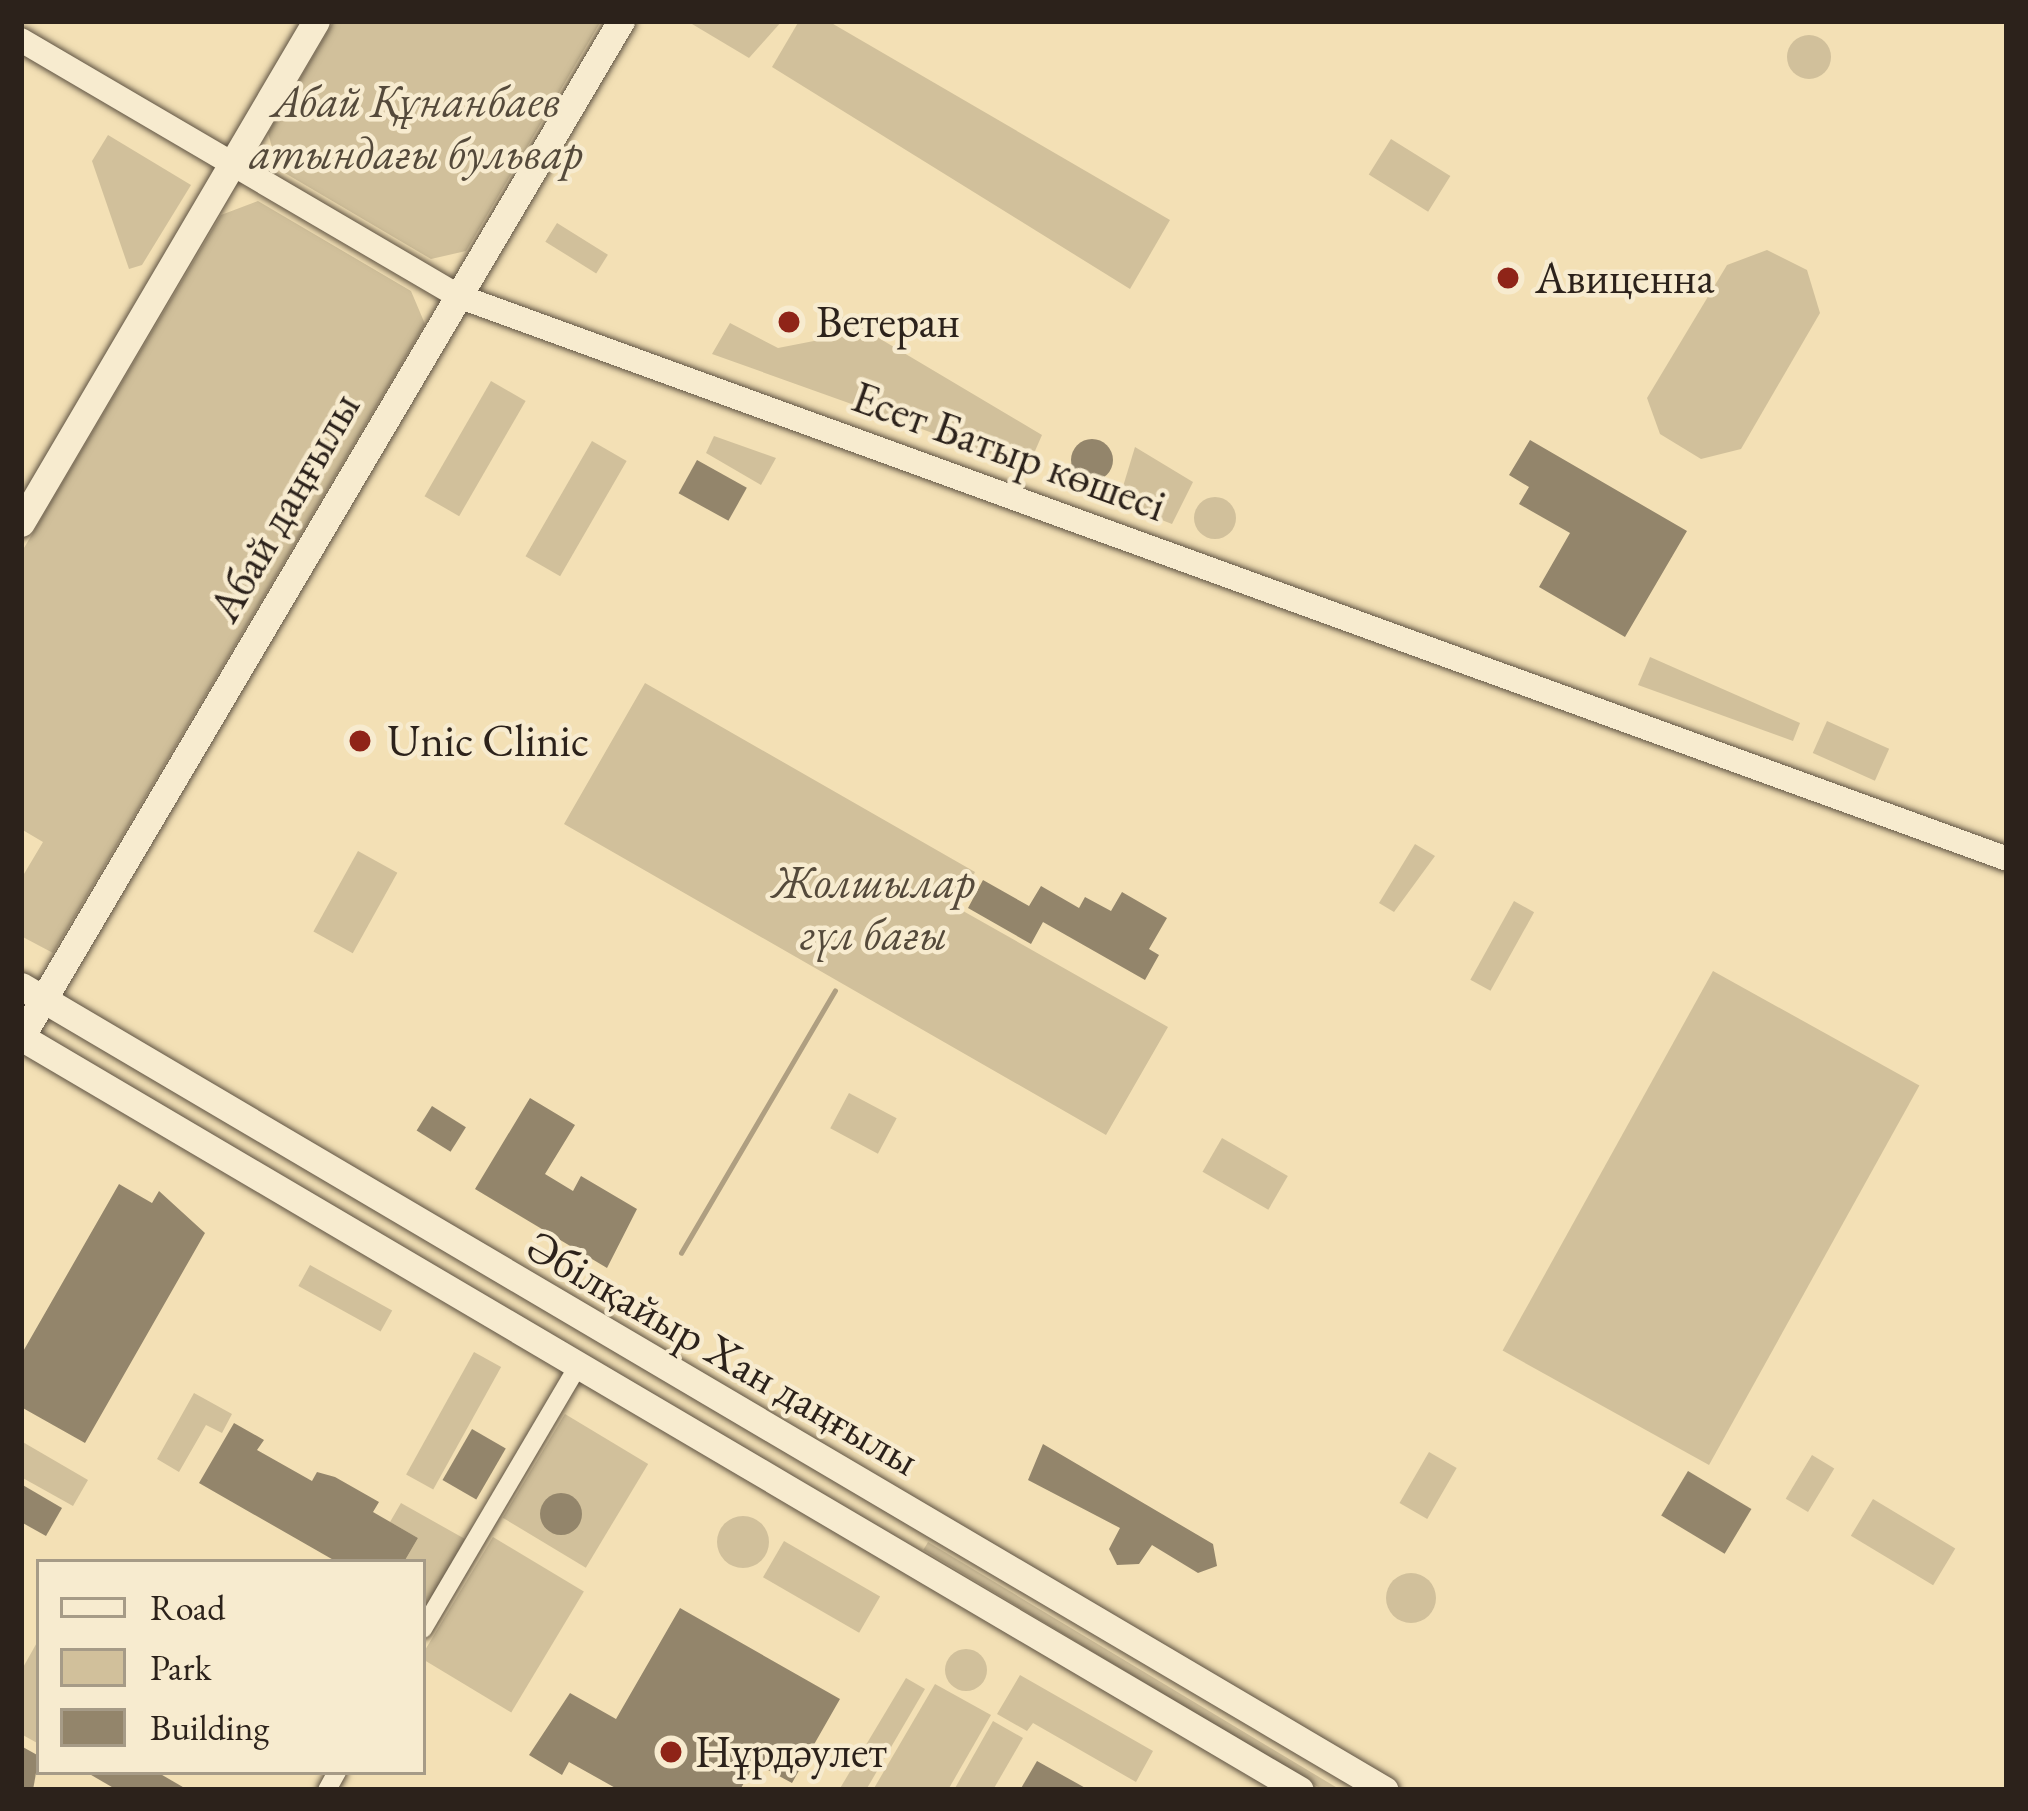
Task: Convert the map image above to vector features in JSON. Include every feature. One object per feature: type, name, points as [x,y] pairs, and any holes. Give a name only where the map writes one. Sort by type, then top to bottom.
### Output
[{"type":"main road","points":[[21,523],[316,21]]},
{"type":"main road","name":"Абай даңғылы","points":[[21,1037],[32,993],[622,21]]},
{"type":"main road","name":"Әбілқайыр Хан даңғылы","points":[[32,993],[1384,1790]]},
{"type":"main road","name":"Әбілқайыр Хан даңғылы","points":[[21,1037],[1283,1786]]},
{"type":"main road","points":[[124,1098],[145,1060]]},
{"type":"main road","points":[[322,1216],[345,1178]]},
{"type":"main road","points":[[890,1551],[912,1513]]},
{"type":"street","name":"Есет Батыр көшесі","points":[[21,40],[458,296],[2007,860]]},
{"type":"street","points":[[426,1624],[578,1366]]},
{"type":"green space","name":"Абай Құнанбаев атындағы бульвар","points":[[334,21],[601,21],[466,251],[431,259],[278,169],[268,133]]},
{"type":"green space","points":[[687,21],[782,21],[749,58]]},
{"type":"green space","points":[[799,21],[828,21],[1170,220],[1130,289],[772,67]]},
{"type":"green space","points":[[1809,35],[1824,42],[1831,57],[1824,72],[1809,79],[1794,72],[1787,57],[1794,42]]},
{"type":"green space","points":[[108,135],[191,185],[142,265],[129,269],[92,161]]},
{"type":"green space","points":[[1391,139],[1450,176],[1428,212],[1369,175]]},
{"type":"green space","name":"Абай Құнанбаев атындағы бульвар","points":[[258,201],[411,291],[425,324],[53,953],[21,936],[21,879],[43,842],[21,829],[21,553],[221,215]]},
{"type":"green space","points":[[557,223],[608,255],[596,273],[545,242]]},
{"type":"green space","points":[[1767,250],[1807,270],[1820,313],[1741,449],[1701,459],[1660,434],[1647,398],[1727,265]]},
{"type":"green space","points":[[835,312],[1042,435],[1028,467],[712,354],[730,323],[778,348],[819,340]]},
{"type":"green space","points":[[491,381],[526,401],[459,516],[425,496]]},
{"type":"green space","points":[[714,436],[776,458],[761,485],[706,453]]},
{"type":"green space","points":[[592,441],[627,461],[560,576],[526,556]]},
{"type":"green space","points":[[1135,447],[1193,482],[1172,524],[1118,503]]},
{"type":"green space","points":[[1215,497],[1230,503],[1236,518],[1230,533],[1215,539],[1200,533],[1194,518],[1200,503]]},
{"type":"green space","points":[[1650,657],[1800,723],[1793,741],[1638,685]]},
{"type":"green space","name":"Жолшылар гүл бағы","points":[[645,683],[975,872],[956,907],[1168,1027],[1106,1135],[564,824]]},
{"type":"green space","points":[[1827,721],[1889,749],[1875,781],[1813,753]]},
{"type":"green space","points":[[1415,844],[1435,856],[1394,912],[1379,903]]},
{"type":"green space","points":[[358,851],[397,873],[353,953],[313,931]]},
{"type":"green space","points":[[1514,901],[1534,912],[1490,991],[1470,980]]},
{"type":"green space","points":[[1713,971],[1919,1085],[1709,1465],[1503,1351]]},
{"type":"green space","points":[[849,1093],[897,1118],[878,1154],[830,1128]]},
{"type":"green space","points":[[1222,1138],[1288,1176],[1268,1210],[1202,1172]]},
{"type":"green space","points":[[310,1265],[392,1311],[381,1332],[298,1286]]},
{"type":"green space","points":[[474,1352],[501,1367],[433,1489],[406,1474]]},
{"type":"green space","points":[[194,1393],[232,1414],[222,1433],[206,1425],[179,1472],[157,1459]]},
{"type":"green space","points":[[565,1414],[648,1464],[586,1568],[503,1518]]},
{"type":"green space","points":[[21,1441],[88,1480],[73,1506],[21,1477]]},
{"type":"green space","points":[[1429,1452],[1457,1468],[1427,1519],[1400,1503]]},
{"type":"green space","points":[[1812,1455],[1834,1468],[1808,1512],[1786,1499]]},
{"type":"green space","points":[[1873,1499],[1955,1548],[1933,1585],[1851,1536]]},
{"type":"green space","points":[[401,1503],[465,1539],[426,1607],[426,1559],[406,1559],[418,1538],[390,1522]]},
{"type":"green space","points":[[743,1516],[762,1523],[769,1542],[762,1561],[743,1568],[724,1561],[717,1542],[724,1523]]},
{"type":"green space","points":[[493,1537],[584,1592],[511,1712],[426,1661],[426,1649]]},
{"type":"green space","points":[[784,1541],[880,1596],[859,1633],[763,1577]]},
{"type":"green space","points":[[928,1542],[1341,1790],[1323,1790],[923,1550]]},
{"type":"green space","points":[[1411,1573],[1429,1580],[1436,1598],[1429,1616],[1411,1623],[1393,1616],[1386,1598],[1393,1580]]},
{"type":"green space","points":[[36,1644],[36,1742],[21,1734],[21,1671]]},
{"type":"green space","points":[[966,1649],[981,1655],[987,1670],[981,1685],[966,1691],[951,1685],[945,1670],[951,1655]]},
{"type":"green space","points":[[1020,1675],[1153,1751],[1136,1782],[1033,1723],[1027,1731],[997,1714]]},
{"type":"green space","points":[[906,1678],[925,1689],[866,1790],[839,1790]]},
{"type":"green space","points":[[935,1684],[991,1715],[948,1790],[873,1790]]},
{"type":"green space","points":[[993,1721],[1023,1738],[993,1790],[954,1790]]},
{"type":"building","points":[[1092,439],[1107,445],[1113,460],[1107,475],[1092,481],[1077,475],[1071,460],[1077,445]]},
{"type":"building","points":[[1530,440],[1687,531],[1625,637],[1539,587],[1570,533],[1519,504],[1529,487],[1509,475]]},
{"type":"building","points":[[697,460],[747,488],[728,521],[679,493]]},
{"type":"building","points":[[983,880],[1029,906],[1041,886],[1079,908],[1085,897],[1111,911],[1122,892],[1167,918],[1149,949],[1159,955],[1145,980],[1043,922],[1031,944],[968,908]]},
{"type":"building","points":[[530,1098],[575,1125],[545,1174],[573,1191],[581,1176],[637,1209],[607,1268],[475,1189]]},
{"type":"building","points":[[432,1106],[466,1127],[451,1152],[417,1131]]},
{"type":"building","points":[[119,1184],[152,1203],[159,1191],[205,1233],[85,1443],[21,1407],[21,1355]]},
{"type":"building","points":[[234,1423],[264,1440],[257,1450],[312,1481],[317,1472],[335,1477],[379,1502],[373,1512],[418,1538],[406,1559],[332,1559],[199,1483]]},
{"type":"building","points":[[472,1429],[506,1448],[476,1500],[442,1480]]},
{"type":"building","points":[[1043,1444],[1213,1544],[1217,1566],[1198,1573],[1152,1545],[1139,1564],[1117,1565],[1109,1549],[1120,1528],[1028,1480]]},
{"type":"building","points":[[1688,1471],[1751,1509],[1725,1554],[1661,1516]]},
{"type":"building","points":[[21,1484],[62,1508],[46,1536],[21,1522]]},
{"type":"building","points":[[561,1493],[576,1499],[582,1514],[576,1529],[561,1535],[546,1529],[540,1514],[546,1499]]},
{"type":"building","name":"Нұрдәулет","points":[[680,1608],[840,1699],[792,1783],[755,1763],[740,1790],[619,1790],[569,1762],[562,1775],[529,1755],[570,1693],[616,1719]]},
{"type":"building","points":[[21,1746],[36,1754],[36,1773],[33,1790],[21,1790]]},
{"type":"building","points":[[1037,1761],[1089,1790],[1020,1790]]},
{"type":"building","points":[[91,1775],[162,1775],[188,1790],[117,1790]]},
{"type":"waterway","points":[[681,1253],[835,991]]},
{"type":"place","name":"Авиценна","points":[[1508,278]]},
{"type":"place","name":"Ветеран","points":[[789,322]]},
{"type":"place","name":"Unic Clinic","points":[[360,741]]},
{"type":"place","name":"Нұрдәулет","points":[[671,1752]]}]
